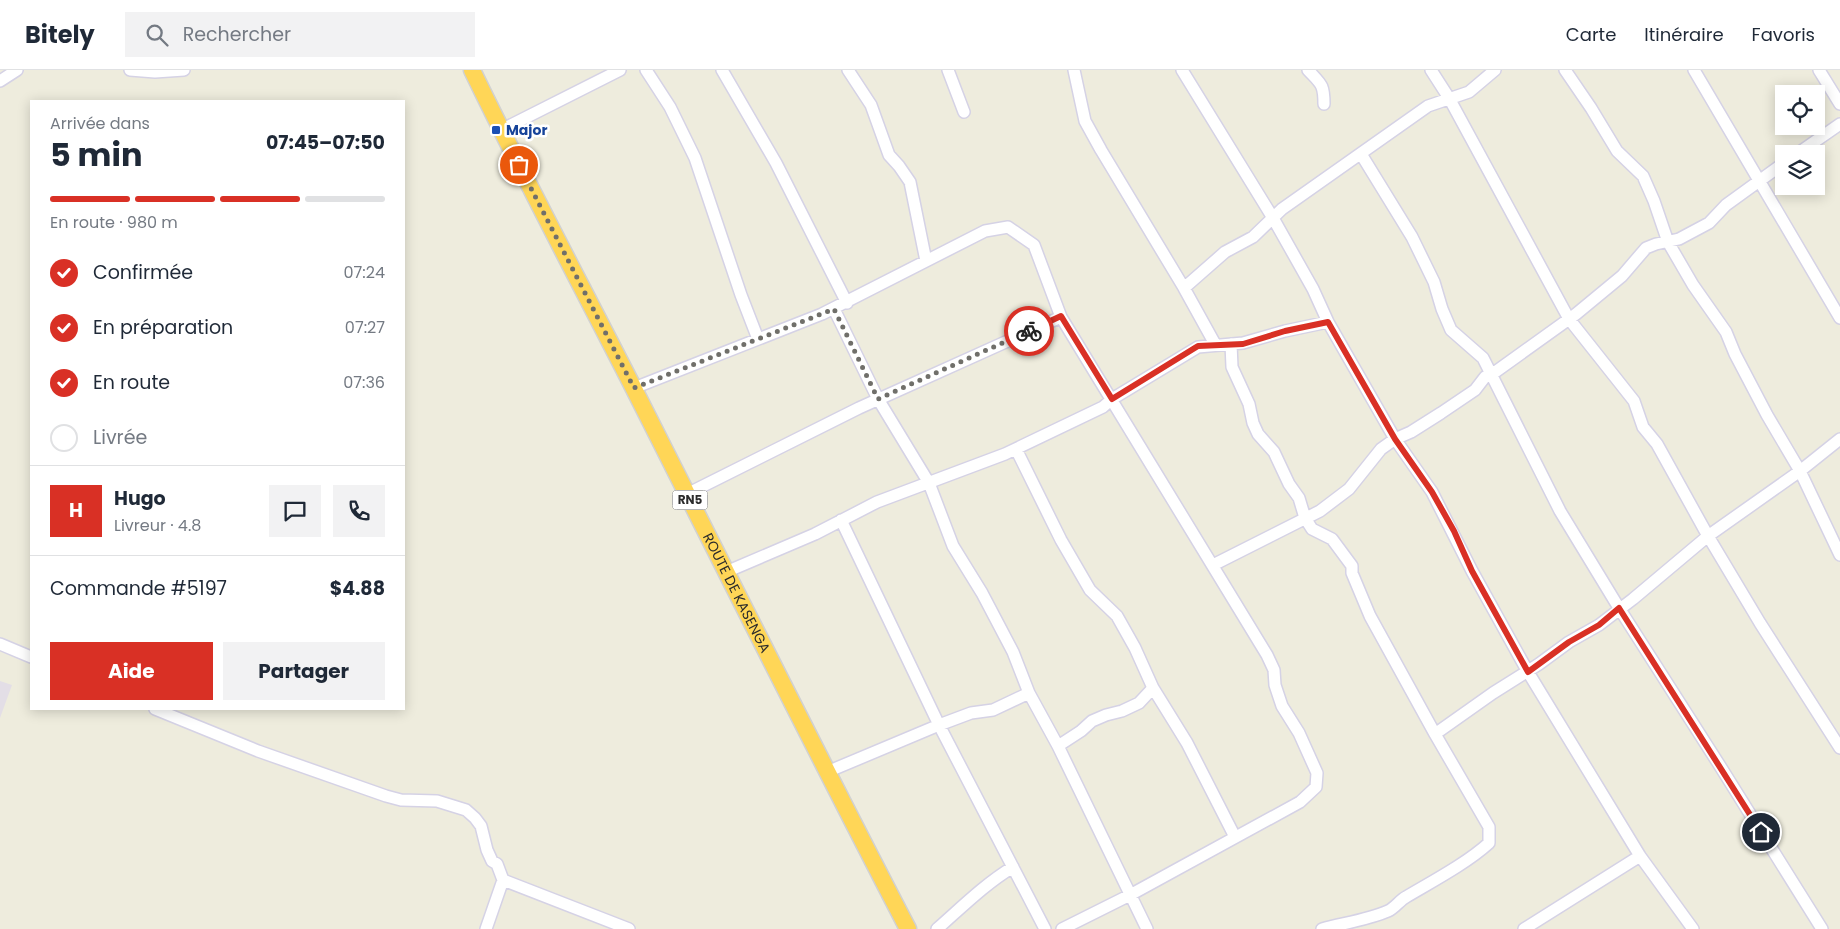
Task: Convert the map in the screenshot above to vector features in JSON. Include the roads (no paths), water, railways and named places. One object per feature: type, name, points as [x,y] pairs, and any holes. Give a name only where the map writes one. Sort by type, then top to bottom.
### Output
[{"type":"highway","name":"ROUTE DE KASENGA","points":[[472,70],[826,772],[908,929]]},
{"type":"street","points":[[0,81],[17,70]]},
{"type":"street","points":[[130,70],[155,72],[184,70]]},
{"type":"street","points":[[501,130],[620,70]]},
{"type":"street","points":[[646,70],[670,107],[695,158],[741,295],[758,339]]},
{"type":"street","points":[[722,70],[776,164],[846,303]]},
{"type":"street","points":[[848,70],[871,105],[889,155],[910,182],[926,262]]},
{"type":"street","points":[[948,70],[964,112]]},
{"type":"street","points":[[1074,70],[1085,121],[1215,344]]},
{"type":"street","points":[[1182,70],[1273,218],[1314,289],[1328,322],[1395,439],[1432,492],[1454,531],[1472,571],[1528,672],[1640,856],[1693,929]]},
{"type":"street","points":[[1308,70],[1319,79],[1324,89],[1324,104]]},
{"type":"street","points":[[1431,70],[1449,98],[1569,319],[1634,401],[1643,426],[1658,444],[1708,536],[1760,623],[1840,748]]},
{"type":"street","points":[[1184,288],[1225,252],[1253,237],[1282,209],[1428,106],[1470,92],[1495,70]]},
{"type":"street","points":[[1565,70],[1617,151],[1643,176],[1668,242],[1692,285],[1726,332],[1735,354],[1767,415],[1800,471],[1840,555]]},
{"type":"street","points":[[1694,70],[1840,318]]},
{"type":"street","points":[[1819,70],[1839,100]]},
{"type":"street","points":[[1810,145],[1840,124]]},
{"type":"street","points":[[1361,154],[1412,237],[1434,282],[1451,330],[1483,358],[1560,511],[1619,608],[1822,929]]},
{"type":"street","points":[[1213,565],[1335,501],[1349,489],[1376,455],[1395,439],[1411,432],[1442,413],[1475,390],[1485,378],[1569,319],[1622,276],[1646,248],[1650,245],[1680,239],[1709,223],[1726,205],[1775,168]]},
{"type":"street","points":[[634,388],[834,309],[985,230],[1008,226],[1034,245],[1061,316],[1267,655],[1274,670],[1275,685],[1282,706],[1299,733],[1317,774],[1316,788],[1300,802],[1130,895],[1062,929]]},
{"type":"street","points":[[834,309],[878,399],[929,483],[953,546],[982,593],[1013,652],[1029,692],[1058,746],[1147,929]]},
{"type":"street","points":[[687,494],[878,399],[1061,316]]},
{"type":"street","points":[[726,572],[815,534],[877,502],[1016,449],[1103,407],[1112,399],[1191,350],[1204,345],[1250,342],[1285,331],[1328,322]]},
{"type":"street","points":[[1230,344],[1232,367],[1249,404],[1253,423],[1258,434],[1274,452],[1289,484],[1299,498],[1305,518],[1312,529],[1332,539],[1352,566],[1352,572],[1370,616],[1489,828],[1489,843],[1478,853],[1404,898],[1390,910],[1351,923],[1323,929]]},
{"type":"street","points":[[1435,734],[1493,693],[1528,672],[1569,642],[1599,625],[1619,608],[1633,600],[1708,536],[1800,471],[1840,439]]},
{"type":"street","points":[[1016,449],[1061,540],[1090,590],[1118,616],[1153,688],[1187,743],[1235,837]]},
{"type":"street","points":[[840,520],[939,725],[1044,929]]},
{"type":"street","points":[[0,644],[30,657]]},
{"type":"street","points":[[1058,746],[1081,731],[1092,721],[1139,703],[1153,688]]},
{"type":"street","points":[[826,772],[971,713],[993,710],[1029,692]]},
{"type":"street","points":[[158,710],[258,751],[386,796],[401,800],[437,802],[466,810],[481,826],[487,850],[492,861],[497,864],[503,880],[486,929]]},
{"type":"street","points":[[1524,929],[1640,856]]},
{"type":"street","points":[[937,929],[970,898],[1013,867]]},
{"type":"street","points":[[503,880],[629,929]]},
{"type":"place","name":"Major","points":[[496,130]]}]
